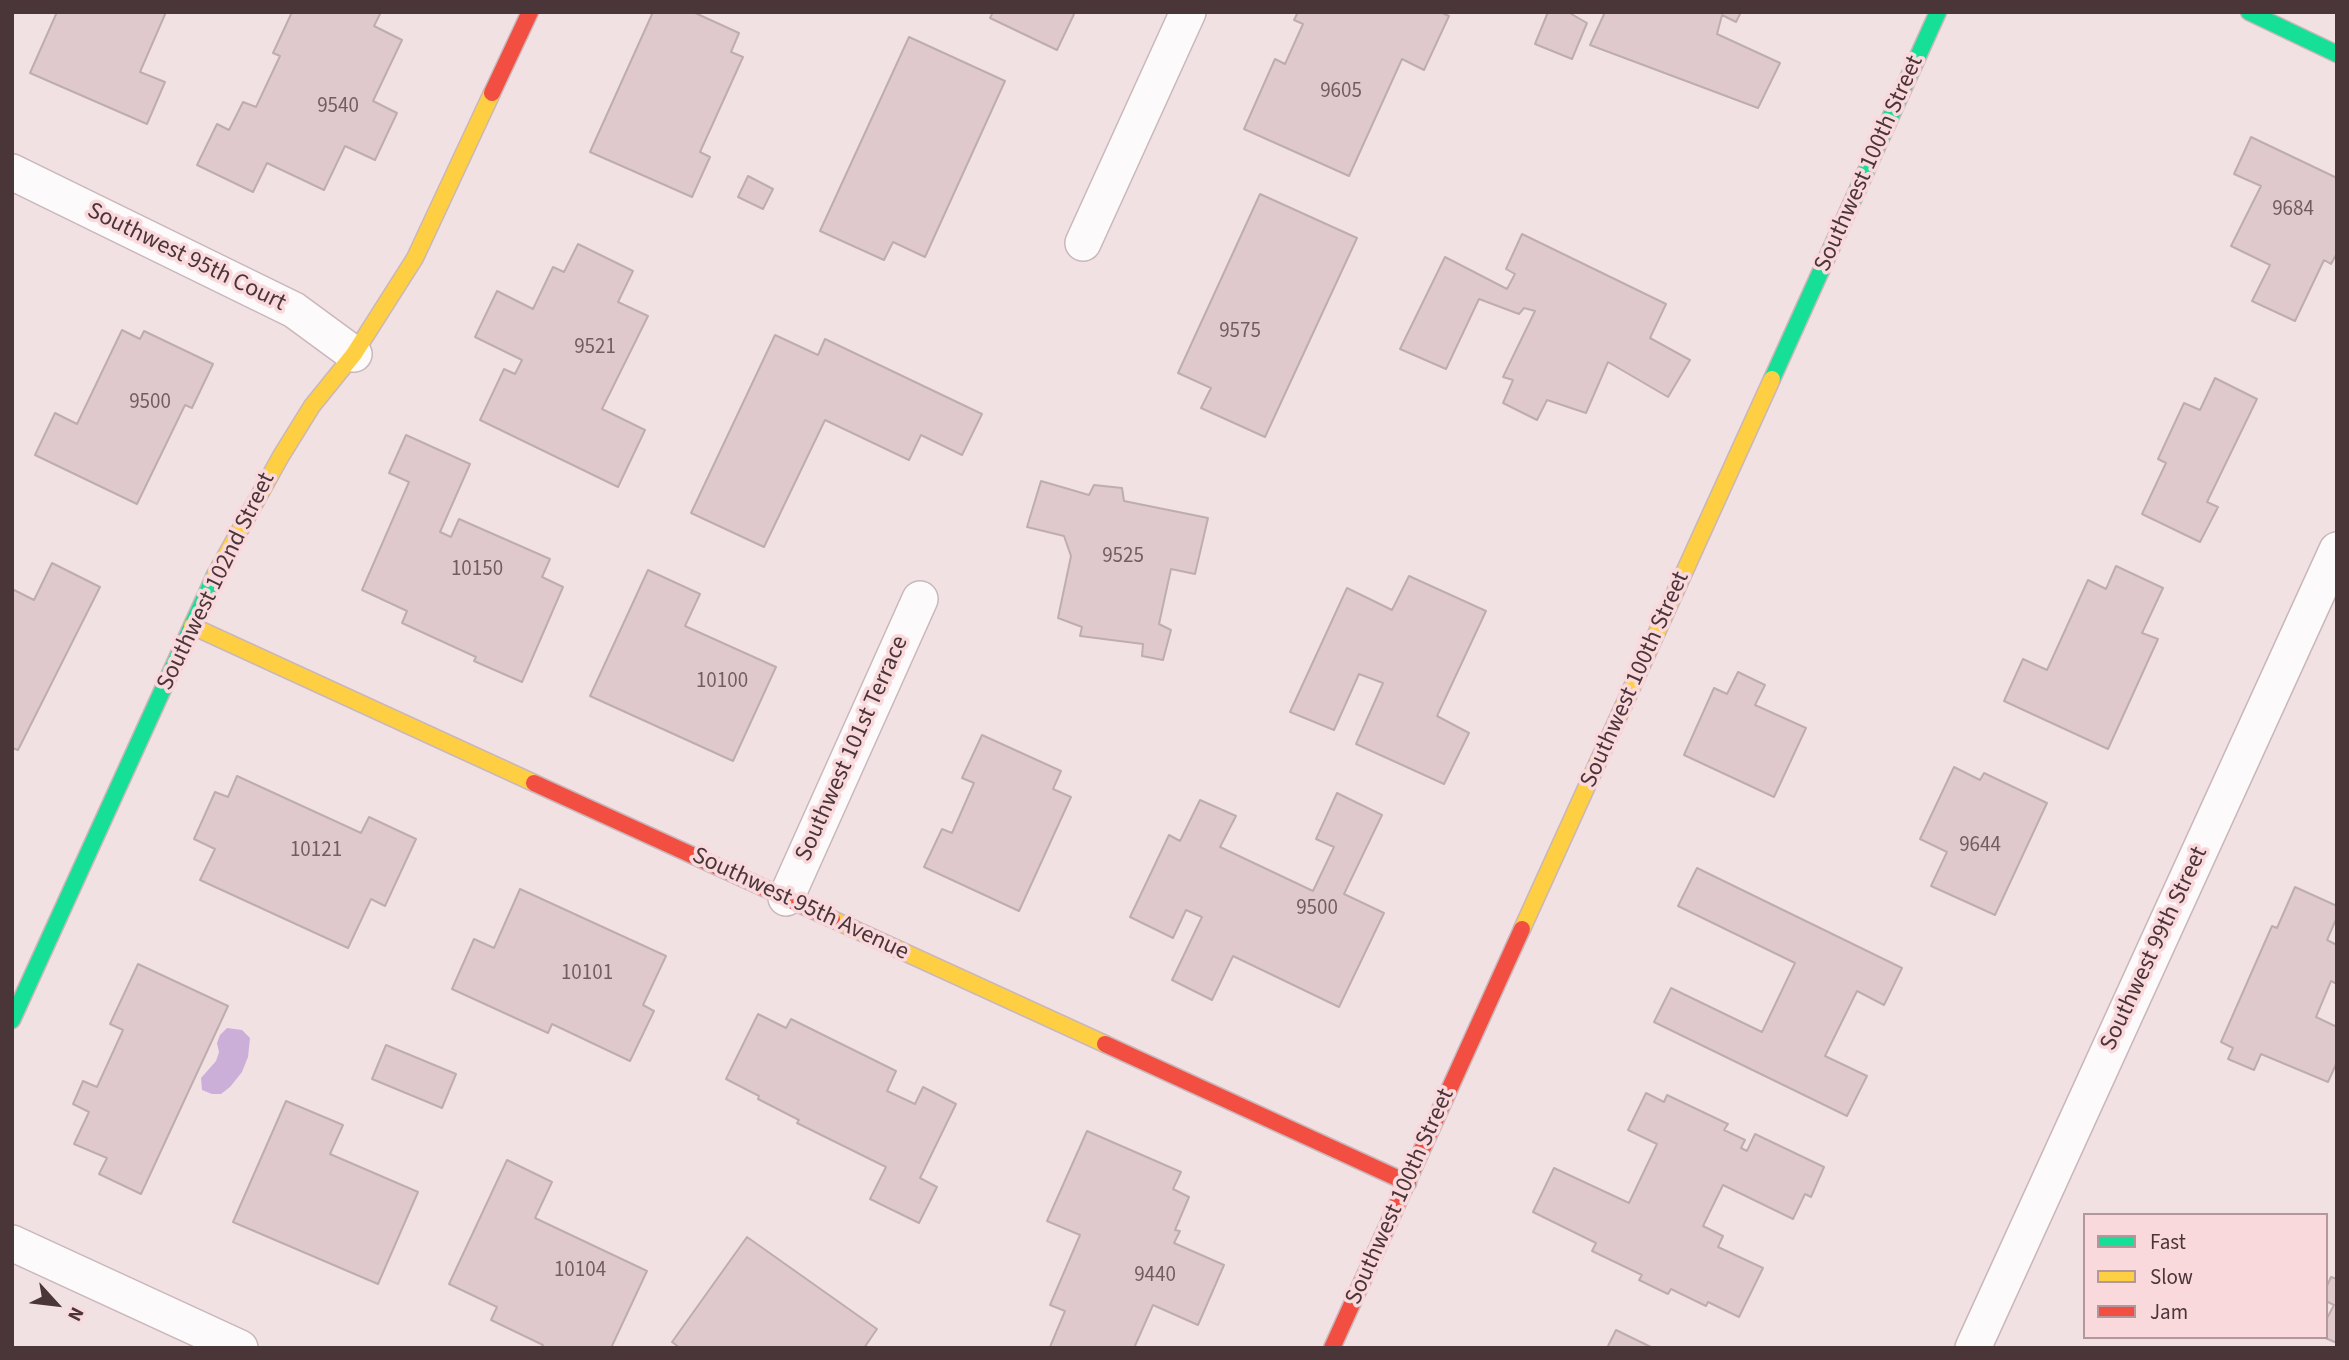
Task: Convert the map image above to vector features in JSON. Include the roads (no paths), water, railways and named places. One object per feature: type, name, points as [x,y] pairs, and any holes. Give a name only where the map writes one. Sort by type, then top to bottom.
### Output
[{"type":"street","name":"Southwest 102nd Street","points":[[12,1020],[224,557],[312,406],[354,354],[415,258],[530,12]]},
{"type":"street","points":[[1083,243],[1188,12]]},
{"type":"street","name":"Southwest 100th Street","points":[[1332,1348],[1938,12]]},
{"type":"street","points":[[2249,12],[2337,54]]},
{"type":"street","name":"Southwest 95th Court","points":[[12,172],[294,310],[354,354]]},
{"type":"street","name":"Southwest 99th Street","points":[[1973,1348],[2337,550]]},
{"type":"street","name":"Southwest 101st Terrace","points":[[786,898],[920,600]]},
{"type":"street","name":"Southwest 95th Avenue","points":[[192,626],[1408,1183]]},
{"type":"street","points":[[12,1243],[240,1348]]}]
